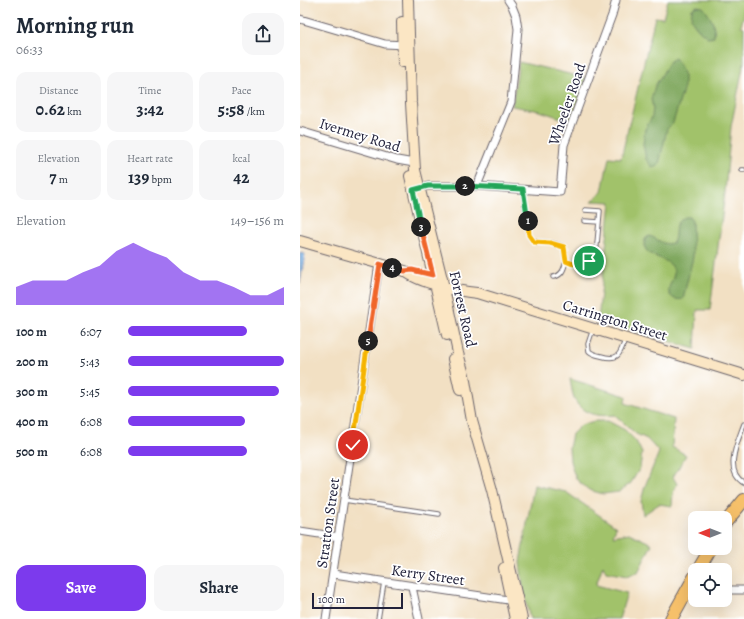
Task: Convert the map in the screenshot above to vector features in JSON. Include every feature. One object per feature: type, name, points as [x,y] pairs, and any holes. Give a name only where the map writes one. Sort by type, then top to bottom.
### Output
[{"type":"main road","name":"Forrest Road","points":[[402,0],[406,45],[410,163],[438,281],[472,441],[488,494],[514,601],[522,619]]},
{"type":"main road","name":"Forrest Road","points":[[406,45],[408,0]]},
{"type":"main road","name":"Carrington Street","points":[[300,241],[405,271],[412,270],[438,281],[464,285],[477,293],[744,375]]},
{"type":"main road","points":[[732,515],[744,500]]},
{"type":"main road","points":[[671,619],[688,591]]},
{"type":"main road","name":"Forrest Road","points":[[514,601],[515,619]]},
{"type":"street","points":[[477,186],[510,102],[518,44],[518,29],[516,16],[508,0]]},
{"type":"street","name":"Wheeler Road","points":[[416,189],[428,186],[477,186],[560,192],[564,145],[612,15],[616,0]]},
{"type":"street","points":[[300,18],[385,44],[406,45]]},
{"type":"street","name":"Ivermey Road","points":[[300,131],[410,163]]},
{"type":"street","name":"Stratton Street","points":[[326,619],[380,264]]},
{"type":"street","points":[[300,531],[339,536]]},
{"type":"street","name":"Kerry Street","points":[[334,574],[412,587],[514,601]]},
{"type":"street","points":[[412,587],[419,619]]},
{"type":"street","points":[[732,590],[744,590]]},
{"type":"lane","points":[[523,189],[529,235],[531,239],[534,242],[550,243],[564,247],[566,261],[564,269],[561,274],[553,277]]},
{"type":"lane","points":[[566,261],[577,265],[592,259],[596,255],[600,211],[585,210]]},
{"type":"lane","points":[[584,221],[599,222]]},
{"type":"lane","points":[[593,329],[588,344],[589,351],[592,354],[609,358],[617,357],[621,353],[625,339]]},
{"type":"lane","points":[[744,424],[734,455],[733,467],[738,479],[744,484]]},
{"type":"lane","points":[[344,500],[439,514]]},
{"type":"lane","points":[[378,619],[384,582]]},
{"type":"green space","points":[[668,0],[744,0],[744,15],[741,26],[744,27],[744,62],[731,127],[725,192],[710,310],[697,310],[695,349],[598,320],[611,202],[592,201],[602,192],[609,157],[621,158],[655,17],[663,18]]},
{"type":"green space","points":[[697,6],[703,7],[710,17],[714,29],[714,37],[709,38],[697,28],[691,19],[692,9]]},
{"type":"green space","points":[[675,58],[679,63],[684,76],[684,87],[673,123],[667,129],[659,164],[656,167],[652,167],[646,159],[643,144],[645,129],[652,117],[653,108],[651,99],[655,86],[670,61]]},
{"type":"green space","points":[[519,62],[586,78],[570,121],[540,111],[512,106]]},
{"type":"green space","points":[[684,217],[689,217],[692,221],[693,257],[683,299],[678,299],[673,298],[669,294],[674,271],[673,268],[668,262],[650,254],[647,251],[645,247],[645,239],[649,236],[666,244],[673,243],[676,226]]},
{"type":"green space","points":[[570,379],[626,396],[625,403],[674,419],[672,447],[686,455],[673,477],[677,484],[673,493],[672,506],[659,504],[643,515],[641,501],[645,486],[659,452],[647,439],[636,434],[615,415],[603,416],[591,414],[581,408],[574,398]]},
{"type":"green space","points":[[594,421],[608,421],[625,430],[636,441],[642,453],[640,468],[631,483],[619,492],[603,494],[589,490],[577,480],[573,471],[570,461],[569,448],[572,434],[581,425]]},
{"type":"green space","points":[[534,485],[566,492],[616,527],[613,536],[629,533],[652,544],[638,572],[627,576],[606,572],[603,565],[596,585],[627,593],[619,619],[530,619],[523,588],[520,562]]},
{"type":"water","points":[[300,253],[305,254],[300,283]]},
{"type":"route","points":[[353,445],[380,264],[405,271],[412,270],[433,275],[413,190],[428,186],[477,186],[523,189],[529,235],[531,239],[534,242],[550,243],[564,247],[566,261],[571,264],[577,265],[589,261]]}]
